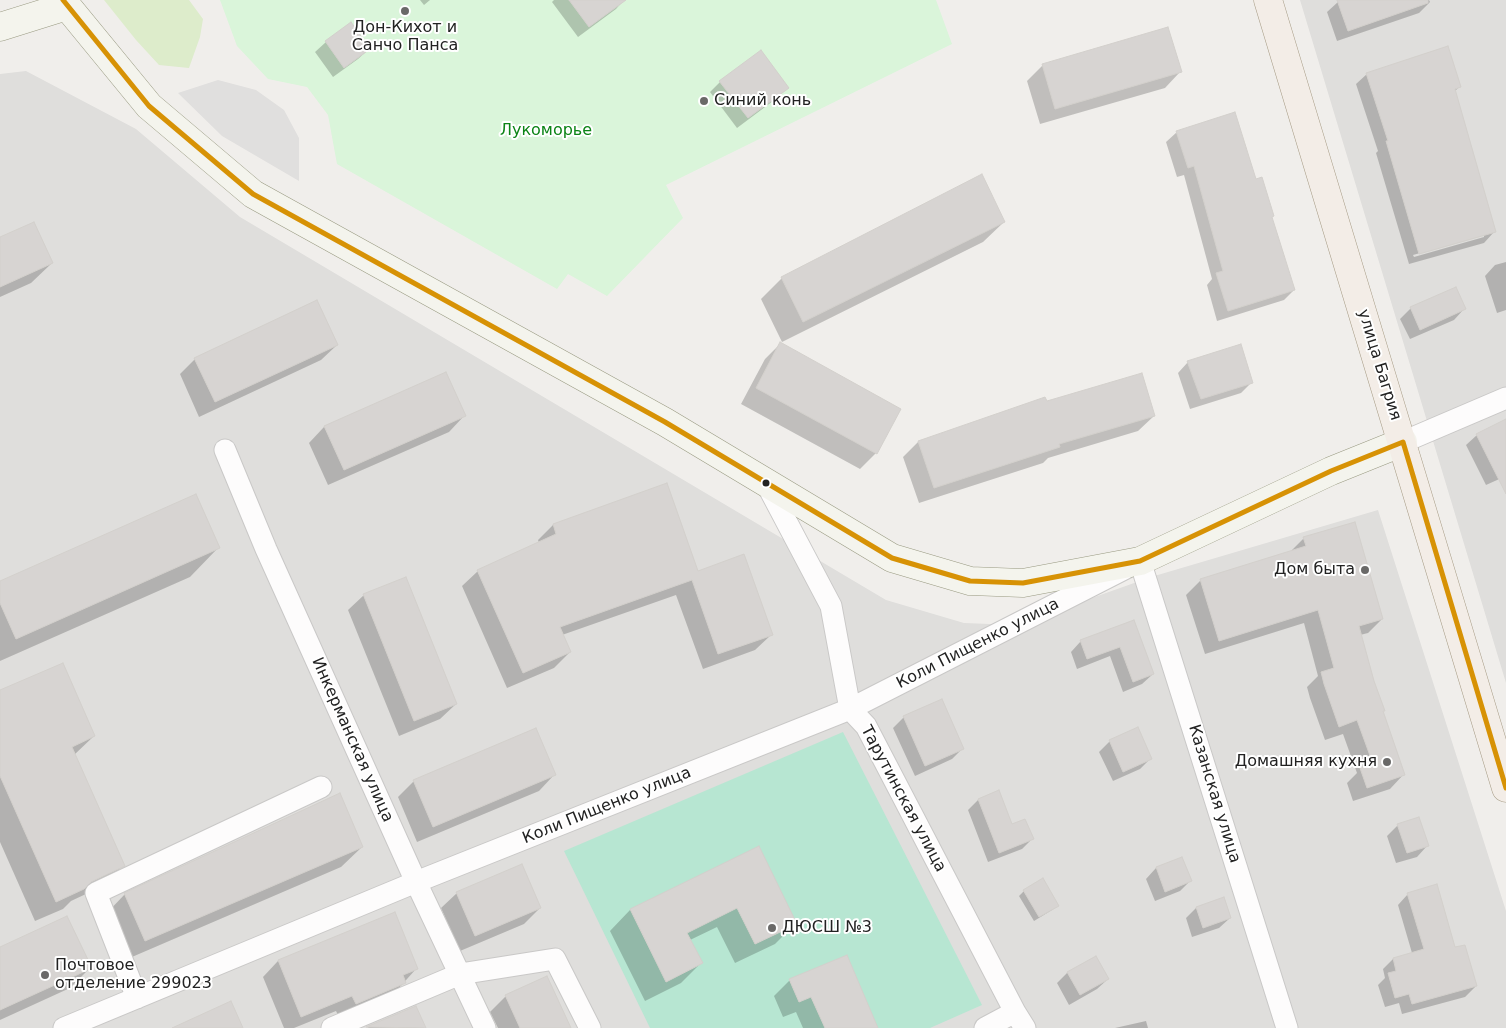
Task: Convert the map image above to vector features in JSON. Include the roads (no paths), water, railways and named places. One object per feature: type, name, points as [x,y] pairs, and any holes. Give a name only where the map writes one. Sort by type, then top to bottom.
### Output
[{"type":"main road","name":"улица Багрия","points":[[1268,0],[1506,788]]},
{"type":"main road","points":[[0,27],[67,6],[149,106],[253,194],[656,418],[892,558],[970,581],[1023,583],[1140,561],[1331,471],[1403,442]]},
{"type":"street","points":[[1403,442],[1506,398]]},
{"type":"street","name":"Инкерманская улица","points":[[225,450],[266,549],[416,882],[485,1028]]},
{"type":"street","name":"Тарутинская улица","points":[[765,481],[831,606],[850,709],[866,726],[1020,1020]]},
{"type":"street","name":"Коли Пищенко улица","points":[[64,1028],[416,882],[850,709],[1140,561]]},
{"type":"street","name":"Казанская улица","points":[[1140,561],[1287,1028]]},
{"type":"street","points":[[137,998],[96,893],[321,787]]},
{"type":"street","points":[[332,1028],[460,974],[556,959],[590,1028]]},
{"type":"street","points":[[985,1028],[1020,1020]]},
{"type":"place","name":"Дон-Кихот и Санчо Панса","points":[[405,11]]},
{"type":"place","name":"Синий конь","points":[[704,101]]},
{"type":"place","name":"Дом быта","points":[[1365,570]]},
{"type":"place","name":"Домашняя кухня","points":[[1387,762]]},
{"type":"place","name":"ДЮСШ №3","points":[[772,928]]},
{"type":"place","name":"Почтовое отделение 299023","points":[[45,975]]},
{"type":"park label","name":"Лукоморье","points":[[546,131]]}]
